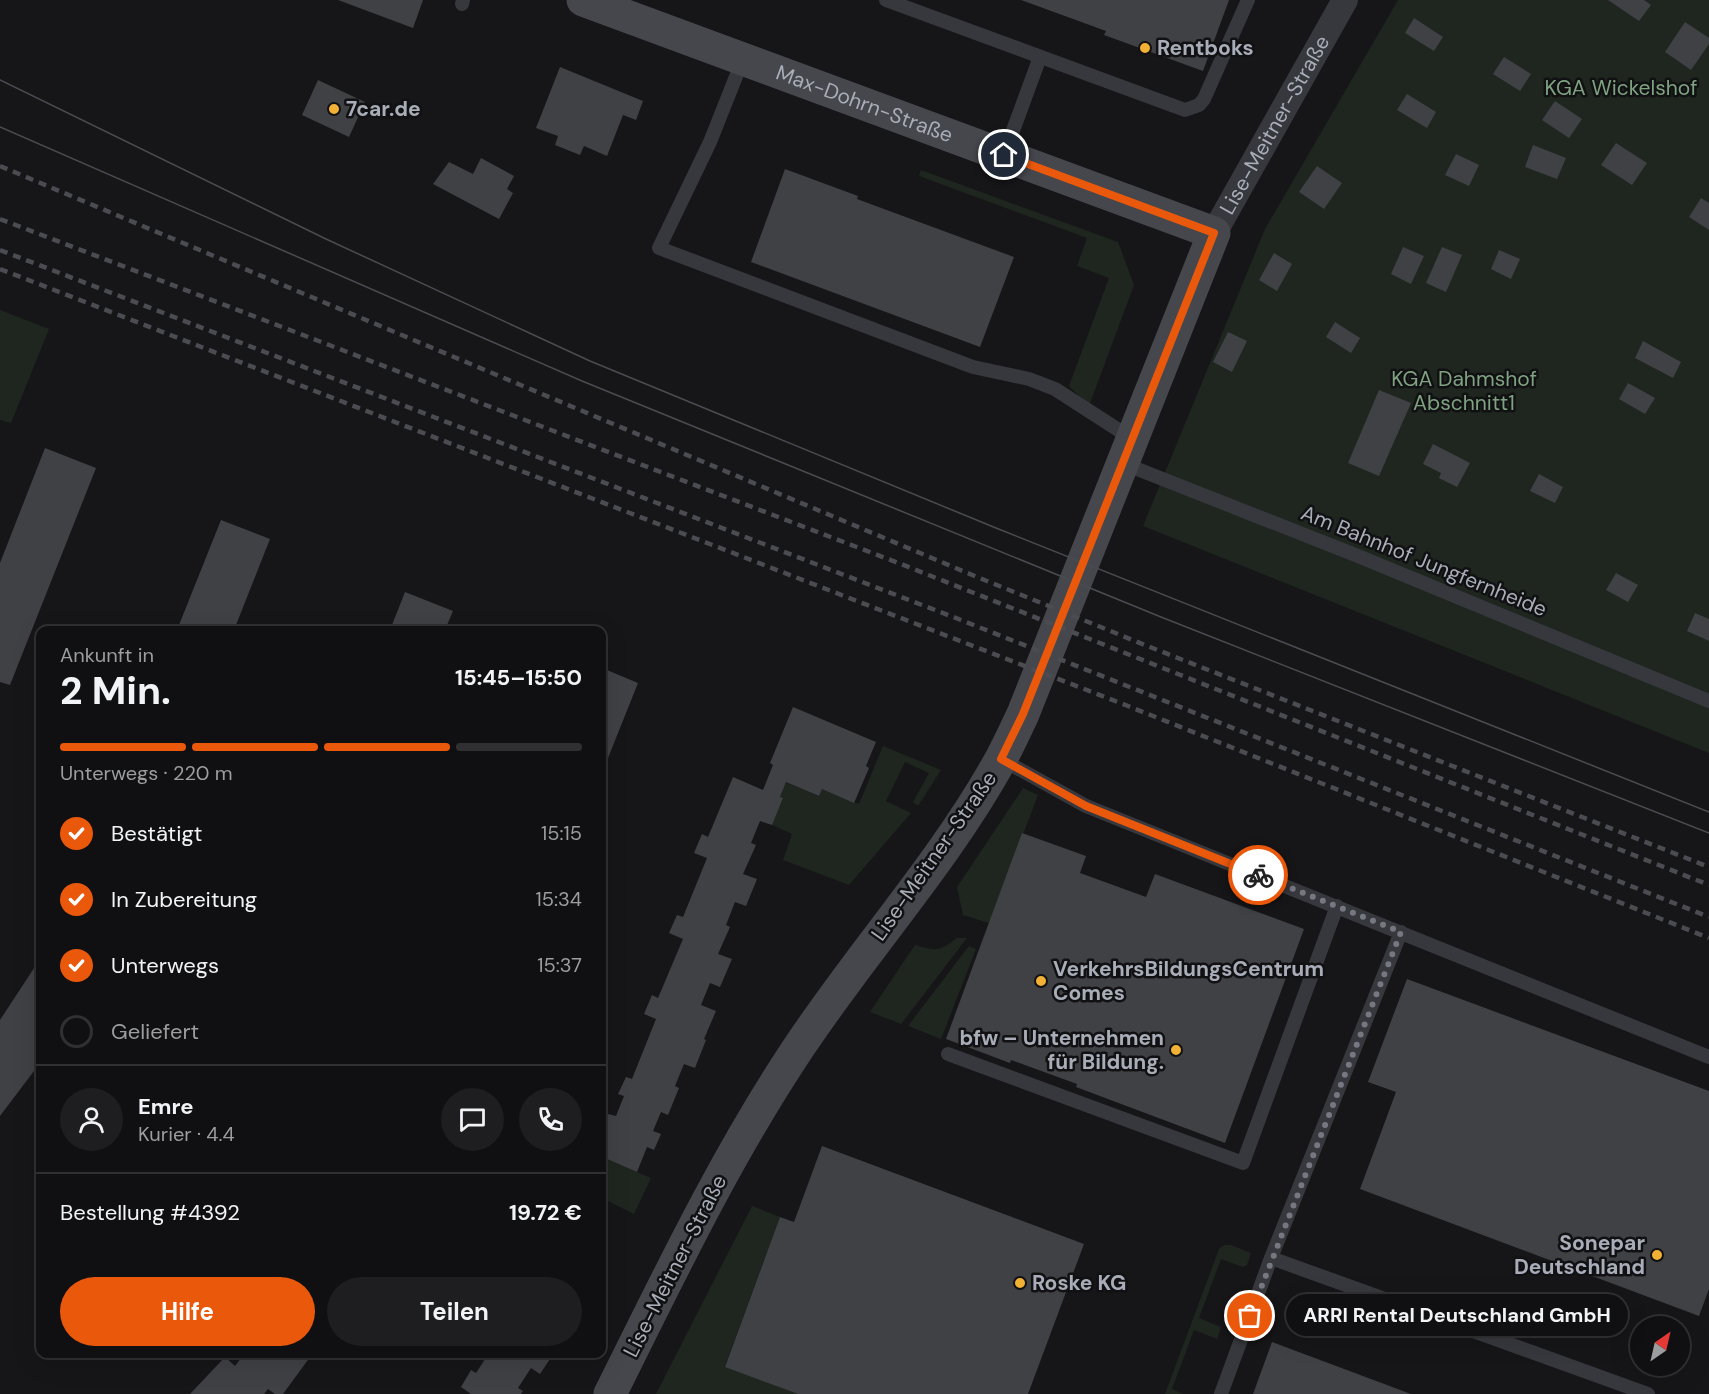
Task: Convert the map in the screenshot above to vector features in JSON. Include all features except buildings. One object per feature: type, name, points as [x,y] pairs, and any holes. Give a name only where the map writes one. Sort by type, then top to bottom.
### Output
[{"type":"main road","name":"Max-Dohrn-Straße","points":[[583,0],[1214,233]]},
{"type":"main road","name":"Lise-Meitner-Straße","points":[[610,1394],[738,1144],[815,1024],[962,822],[1001,759],[1023,714],[1214,233]]},
{"type":"street","name":"Lise-Meitner-Straße","points":[[1214,233],[1345,0]]},
{"type":"lane","points":[[886,0],[1178,108],[1192,109],[1204,99],[1248,0]]},
{"type":"lane","points":[[1004,155],[1040,57]]},
{"type":"lane","name":"Am Bahnhof Jungfernheide","points":[[744,59],[710,142],[659,248],[973,367],[1029,379],[1055,389],[1126,450],[1358,556],[1709,701]]},
{"type":"lane","points":[[1001,759],[1086,806],[1709,1057]]},
{"type":"lane","points":[[948,1054],[1243,1163],[1337,906]]},
{"type":"lane","points":[[1221,1394],[1271,1258],[1401,932]]},
{"type":"lane","points":[[1271,1258],[1648,1394]]},
{"type":"green space","name":"KGA Dahmshof Abschnitt1","points":[[1398,0],[1709,0],[1709,753],[1143,526],[1265,229]]},
{"type":"green space","points":[[921,170],[1118,242],[1134,285],[1089,406],[1069,386],[1109,278],[1077,266],[1087,238],[919,176]]},
{"type":"green space","points":[[0,310],[49,329],[11,423],[0,420]]},
{"type":"green space","points":[[883,746],[941,770],[918,806],[913,802],[929,773],[905,762],[886,801],[911,813],[849,885],[783,860],[792,834],[772,825],[786,782],[818,796],[822,789],[859,804]]},
{"type":"green space","points":[[1023,788],[1038,795],[989,923],[963,915],[957,887]]},
{"type":"green space","points":[[957,938],[967,938],[901,1024],[870,1012],[915,945],[937,949]]},
{"type":"green space","points":[[969,946],[976,949],[941,1039],[908,1026]]},
{"type":"green space","points":[[607,1159],[651,1178],[634,1214],[606,1200]]},
{"type":"green space","points":[[752,1206],[780,1217],[725,1366],[798,1394],[656,1394]]},
{"type":"green space","points":[[1225,1245],[1251,1253],[1247,1265],[1243,1267],[1221,1259],[1199,1318],[1221,1327],[1217,1339],[1194,1330],[1172,1389],[1183,1394],[1165,1394],[1219,1249]]},
{"type":"tram line","points":[[0,80],[326,239],[590,361],[996,528],[1709,812]]},
{"type":"tram line","points":[[0,127],[582,381],[1161,617],[1709,833]]},
{"type":"railway","points":[[0,166],[977,577],[1709,867]]},
{"type":"railway","points":[[0,219],[901,564],[1709,885]]},
{"type":"railway","points":[[0,250],[961,620],[1709,917]]},
{"type":"railway","points":[[0,269],[1128,706],[1709,938]]},
{"type":"way so far","points":[[1250,1316],[1401,932],[1258,875]]},
{"type":"place","name":"Rentboks","points":[[1145,48]]},
{"type":"place","name":"7car.de","points":[[334,109]]},
{"type":"place","name":"VerkehrsBildungsCentrum Comes","points":[[1041,981]]},
{"type":"place","name":"bfw – Unternehmen für Bildung.","points":[[1176,1050]]},
{"type":"place","name":"Sonepar Deutschland","points":[[1657,1255]]},
{"type":"place","name":"Roske KG","points":[[1020,1283]]},
{"type":"place","name":"ARRI Rental Deutschland GmbH","points":[[1250,1316]]},
{"type":"route","points":[[1004,155],[1214,233],[1023,714],[1001,759],[1086,806],[1258,875]]},
{"type":"park label","name":"KGA Wickelshof","points":[[1621,88]]}]
